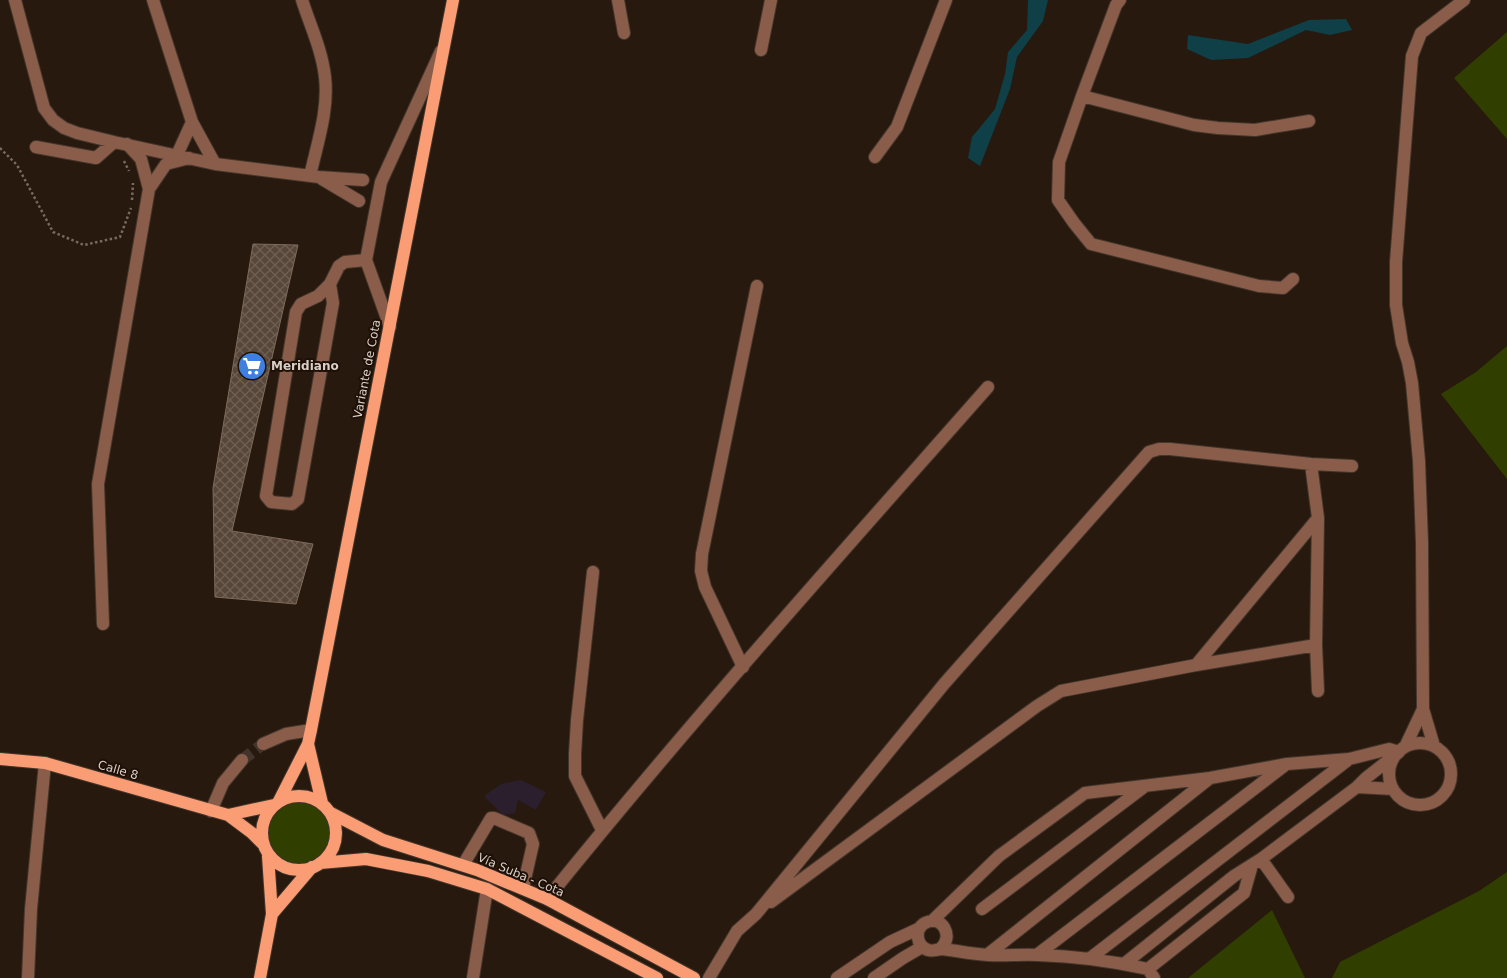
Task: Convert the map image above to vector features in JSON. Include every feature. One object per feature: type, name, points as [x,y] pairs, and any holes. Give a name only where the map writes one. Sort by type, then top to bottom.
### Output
[{"type":"main road","name":"Variante de Cota","points":[[276,803],[308,744],[446,40],[452,0]]},
{"type":"main road","name":"Variante de Cota","points":[[308,744],[322,803]]},
{"type":"main road","name":"Calle 8","points":[[0,758],[45,764],[228,816]]},
{"type":"main road","points":[[228,816],[276,803],[289,796],[301,795],[312,797],[322,803],[331,813],[335,823],[334,845],[328,855],[316,865],[272,914]]},
{"type":"main road","points":[[260,978],[272,914],[265,850],[261,833],[262,823],[267,813],[276,803]]},
{"type":"main road","name":"Vía Suba - Cota","points":[[331,813],[383,840],[463,865],[523,888],[694,978]]},
{"type":"main road","points":[[228,816],[252,833],[278,864],[288,869],[300,870],[316,865],[366,859],[428,871],[487,889],[658,978]]},
{"type":"street","points":[[15,0],[44,108],[53,120],[64,128],[76,133],[215,164],[314,177],[372,181]]},
{"type":"street","points":[[153,0],[192,122],[215,164]]},
{"type":"street","points":[[302,0],[320,50],[325,78],[325,107],[314,177]]},
{"type":"street","points":[[618,0],[624,33]]},
{"type":"street","points":[[761,50],[771,0]]},
{"type":"street","points":[[875,158],[897,127],[946,0]]},
{"type":"street","points":[[1120,0],[1116,5],[1059,162],[1058,200],[1091,244],[1259,286],[1283,288],[1293,279]]},
{"type":"street","points":[[1434,746],[1423,709],[1420,461],[1412,383],[1402,343],[1396,305],[1396,262],[1412,56],[1421,34],[1464,0]]},
{"type":"street","points":[[390,327],[366,260],[368,206],[372,181],[446,40]]},
{"type":"street","points":[[1082,96],[1194,125],[1218,128],[1255,130],[1309,122]]},
{"type":"street","points":[[183,157],[192,122]]},
{"type":"street","points":[[36,148],[96,158],[114,142]]},
{"type":"street","points":[[127,144],[141,159],[150,189]]},
{"type":"street","points":[[103,624],[98,484],[150,189],[166,164],[183,157]]},
{"type":"street","points":[[314,177],[368,206]]},
{"type":"street","points":[[330,284],[333,303],[298,499],[292,504],[271,502],[266,496],[296,312],[301,304],[318,296],[330,284],[339,266],[345,262],[366,260]]},
{"type":"street","points":[[742,667],[705,587],[701,571],[702,554],[757,286]]},
{"type":"street","points":[[547,899],[602,830],[742,667],[988,387]]},
{"type":"street","points":[[756,914],[944,684],[1149,452],[1159,449],[1311,464],[1352,466]]},
{"type":"street","points":[[1311,464],[1318,518],[1316,645],[1318,691]]},
{"type":"street","points":[[1196,665],[1318,518]]},
{"type":"street","points":[[594,572],[577,720],[575,776],[602,830]]},
{"type":"street","points":[[709,978],[737,931],[756,914],[1037,706],[1061,691],[1196,665],[1316,645]]},
{"type":"street","points":[[1124,964],[1234,876],[1256,862],[1362,782],[1402,749],[1415,743],[1425,743],[1443,752],[1449,762],[1452,773],[1450,784],[1445,794],[1436,801],[1425,805],[1414,805],[1404,801],[1392,789],[1390,783],[1389,772],[1392,761],[1402,749],[1423,709]]},
{"type":"street","points":[[263,744],[286,734],[311,730]]},
{"type":"street","points":[[1256,862],[1244,893],[1151,974],[1124,964],[1089,959],[1038,954],[987,955],[940,949],[930,951],[922,947],[918,940],[918,931],[923,924],[932,921],[999,856],[1085,793],[1210,778],[1287,764],[1352,758],[1389,749],[1402,749]]},
{"type":"street","points":[[1352,758],[1362,782]]},
{"type":"street","points":[[1089,959],[1352,758]]},
{"type":"street","points":[[211,811],[223,783],[242,760]]},
{"type":"street","points":[[28,978],[31,910],[45,764]]},
{"type":"street","points":[[1038,954],[1287,764]]},
{"type":"street","points":[[987,955],[1210,778]]},
{"type":"street","points":[[1362,782],[1392,789]]},
{"type":"street","points":[[982,909],[1144,787]]},
{"type":"street","points":[[463,865],[491,818],[494,818],[529,833],[533,844],[523,888]]},
{"type":"street","points":[[1256,862],[1288,897]]},
{"type":"street","points":[[473,978],[487,889]]},
{"type":"street","points":[[932,921],[941,924],[946,932],[946,942],[940,949]]},
{"type":"street","points":[[838,978],[890,942],[920,928]]},
{"type":"street","points":[[874,978],[922,947]]},
{"type":"path","points":[[0,148],[17,165],[54,232],[84,245],[120,237],[132,207],[133,179]]},
{"type":"path","points":[[124,161],[130,173]]},
{"type":"shaded area","points":[[521,780],[546,792],[536,810],[518,800],[515,813],[503,815],[484,796],[501,784]]},
{"type":"green space","points":[[1507,32],[1507,139],[1454,78]]},
{"type":"green space","points":[[1507,346],[1507,479],[1441,394],[1476,372]]},
{"type":"green space","points":[[299,801],[317,806],[322,810],[326,815],[331,833],[326,851],[322,856],[317,860],[299,865],[281,860],[276,856],[272,851],[267,833],[272,815],[276,810],[281,806]]},
{"type":"green space","points":[[1507,872],[1507,978],[1332,978],[1340,962],[1479,891]]},
{"type":"green space","points":[[1272,910],[1305,978],[1188,978]]},
{"type":"water","points":[[1028,0],[1048,0],[1043,21],[1017,57],[1010,89],[980,166],[968,158],[972,137],[995,109],[1005,74],[1008,52],[1027,30]]},
{"type":"water","points":[[1346,19],[1352,30],[1330,35],[1306,30],[1248,58],[1211,60],[1187,49],[1188,35],[1248,44],[1309,20]]},
{"type":"building","name":"Meridiano","points":[[253,244],[298,245],[232,531],[313,544],[296,604],[215,597],[213,488]]},
{"type":"tunnel","points":[[242,760],[263,744]]},
{"type":"place","name":"Meridiano","points":[[252,366]]}]
